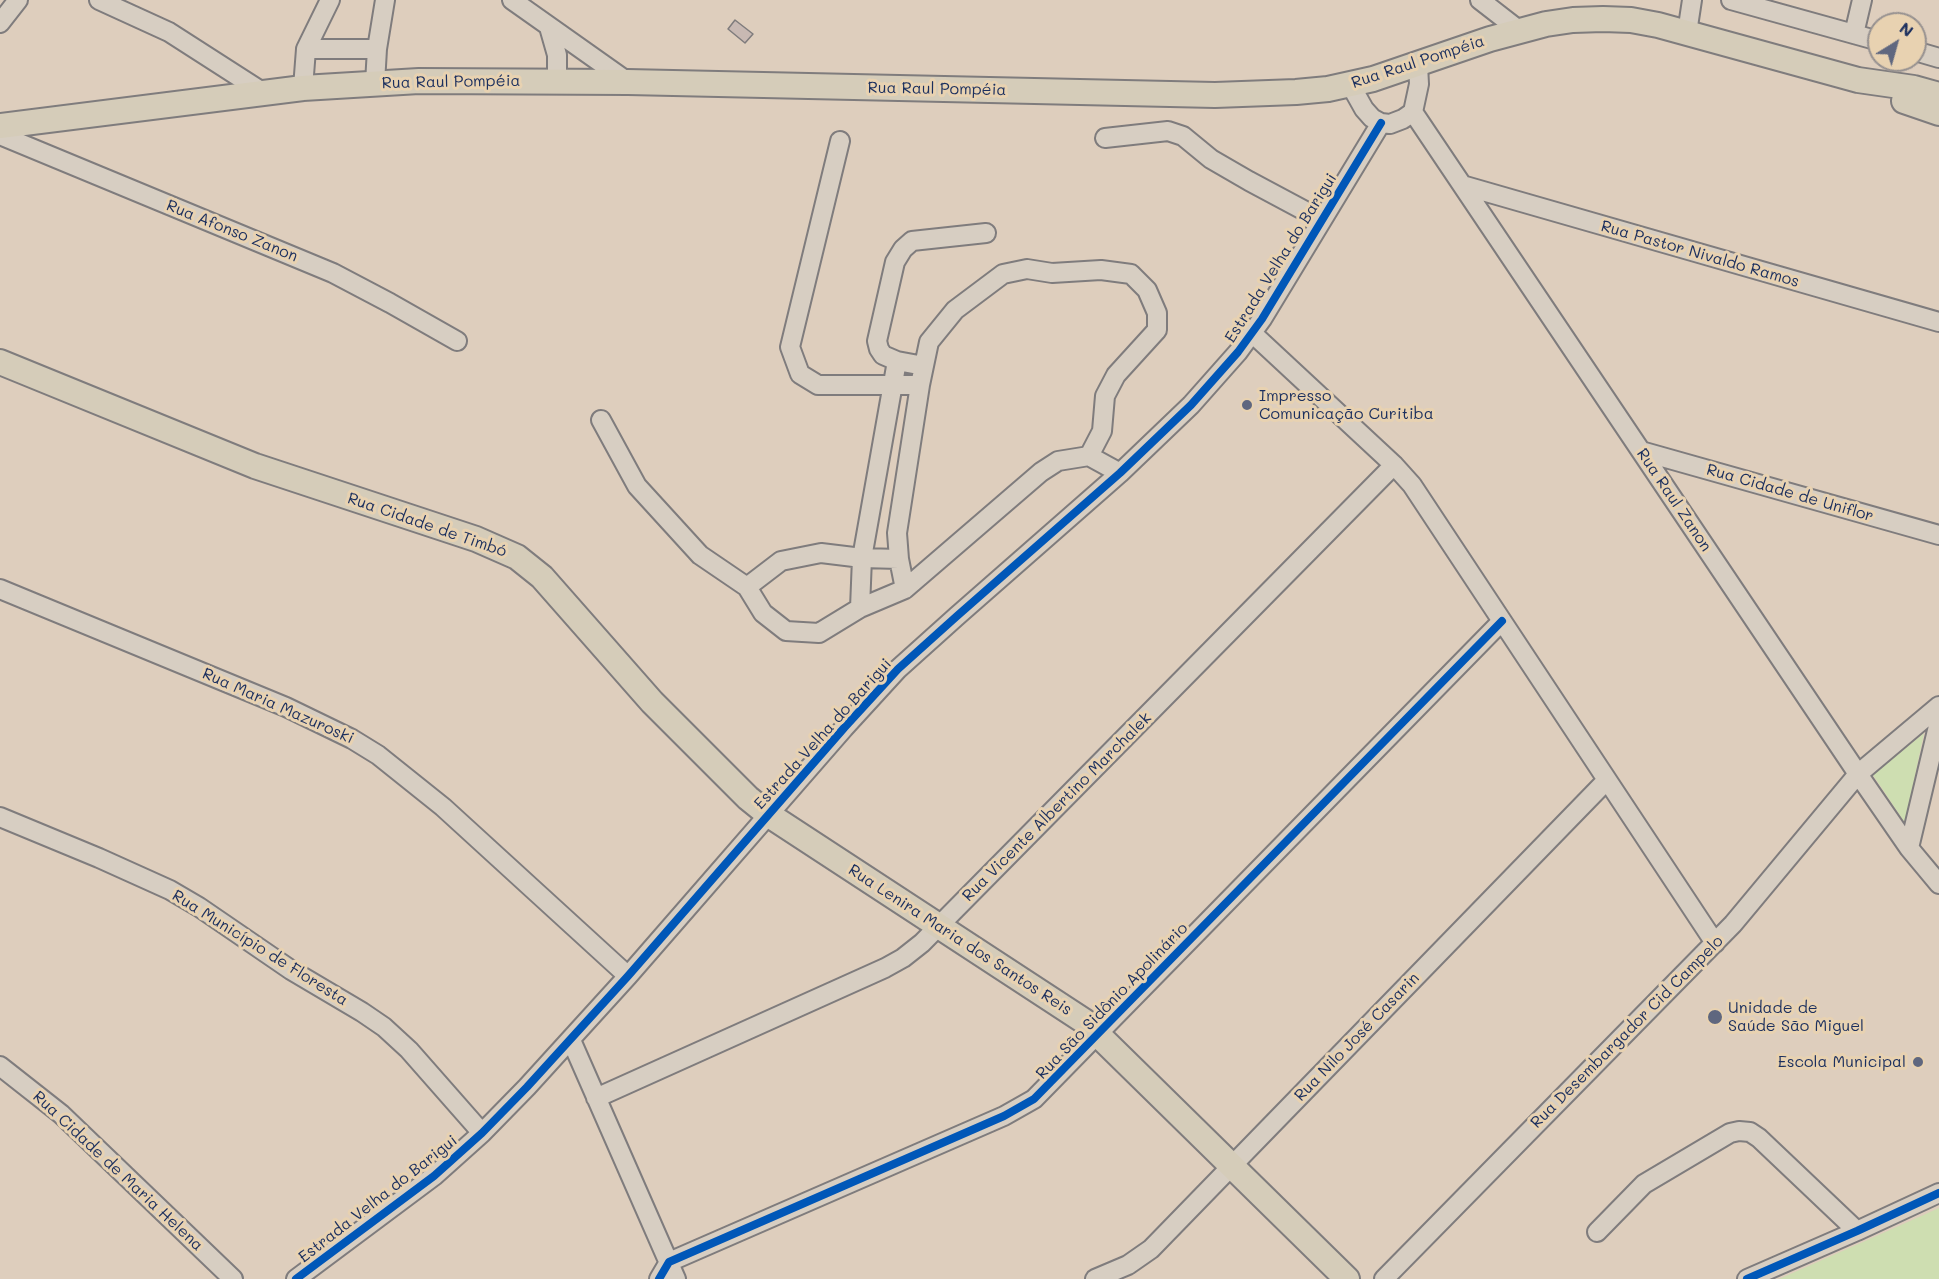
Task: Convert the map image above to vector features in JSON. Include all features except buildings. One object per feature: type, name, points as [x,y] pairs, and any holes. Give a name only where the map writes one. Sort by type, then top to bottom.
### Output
[{"type":"main road","name":"Rua Raul Pompéia","points":[[0,126],[303,88],[454,80],[1215,95],[1296,92],[1350,84],[1418,65],[1520,31],[1573,20],[1603,19],[1631,20],[1858,80],[1914,88],[1939,95]]},
{"type":"main road","name":"Rua Raul Pompéia","points":[[1858,80],[1912,105],[1939,113]]},
{"type":"main road","name":"Rua Cidade de Timbó","points":[[0,362],[255,466],[476,539],[517,557],[542,577],[620,667],[717,769],[769,815]]},
{"type":"main road","name":"Rua Lenira Maria dos Santos Reis","points":[[769,815],[1073,1012],[1347,1279]]},
{"type":"street","points":[[0,23],[18,0]]},
{"type":"street","points":[[99,0],[169,32],[264,93]]},
{"type":"street","points":[[303,88],[306,49],[330,0]]},
{"type":"street","points":[[375,83],[377,49],[385,0]]},
{"type":"street","points":[[512,0],[628,82]]},
{"type":"street","points":[[1480,0],[1520,31]]},
{"type":"street","points":[[1687,33],[1692,0]]},
{"type":"street","points":[[1731,0],[1867,38]]},
{"type":"street","points":[[1854,34],[1862,0]]},
{"type":"street","points":[[549,27],[556,55],[557,81]]},
{"type":"street","points":[[306,49],[377,49]]},
{"type":"street","points":[[1350,84],[1364,109],[1381,123],[1390,124],[1413,112],[1419,84],[1418,65]]},
{"type":"street","name":"Rua Raul Zanon","points":[[1413,112],[1858,774],[1909,848],[1939,884]]},
{"type":"street","name":"Estrada Velha do Barigui","points":[[296,1279],[427,1182],[482,1133],[571,1040],[898,669],[1120,474],[1191,405],[1252,333],[1381,123]]},
{"type":"street","points":[[1105,138],[1168,131],[1183,136],[1211,159],[1322,220]]},
{"type":"street","name":"Rua Afonso Zanon","points":[[0,135],[333,273],[457,341]]},
{"type":"street","points":[[840,141],[790,347],[800,374],[818,385],[920,385]]},
{"type":"street","name":"Rua Pastor Nivaldo Ramos","points":[[1462,185],[1939,322]]},
{"type":"street","points":[[924,366],[897,362],[883,355],[877,341],[895,262],[903,249],[912,241],[986,233]]},
{"type":"street","points":[[905,589],[897,533],[929,342],[955,310],[1003,274],[1027,269],[1052,273],[1101,270],[1131,274],[1147,290],[1157,313],[1157,330],[1116,375],[1105,396],[1102,431],[1089,456]]},
{"type":"street","points":[[1252,333],[1412,484],[1715,943]]},
{"type":"street","points":[[860,608],[862,558],[897,362]]},
{"type":"street","points":[[601,420],[637,486],[700,555],[747,587],[763,613],[786,631],[819,633],[860,608],[905,589],[1041,472],[1058,461],[1089,456],[1120,474]]},
{"type":"street","name":"Rua Cidade de Uniflor","points":[[1641,451],[1939,535]]},
{"type":"street","name":"Rua Vicente Albertino Marchalek","points":[[596,1098],[903,958],[940,926],[1394,465]]},
{"type":"street","points":[[747,587],[781,561],[821,553],[862,558],[899,559]]},
{"type":"street","name":"Rua Maria Mazuroski","points":[[0,589],[286,707],[352,739],[408,778],[470,830],[628,976]]},
{"type":"street","name":"Rua São Sidônio Apolinário","points":[[669,1262],[1018,1109],[1034,1099],[1502,621]]},
{"type":"street","name":"Rua Desembargador Cid Campelo","points":[[1384,1279],[1715,943],[1749,906],[1858,774],[1939,706]]},
{"type":"street","points":[[1909,848],[1939,722]]},
{"type":"street","name":"Rua Nilo José Casarin","points":[[1095,1279],[1128,1265],[1151,1249],[1607,780]]},
{"type":"street","name":"Rua Município de Floresta","points":[[0,817],[170,890],[199,907],[291,970],[362,1012],[384,1027],[409,1050],[482,1133]]},
{"type":"street","points":[[571,1040],[676,1279]]},
{"type":"street","name":"Rua Cidade de Maria Helena","points":[[0,1066],[61,1114],[233,1279]]},
{"type":"street","points":[[1597,1232],[1644,1184],[1730,1133],[1739,1131],[1750,1132],[1759,1138],[1857,1231]]},
{"type":"street","points":[[1747,1279],[1939,1193]]},
{"type":"street","points":[[659,1279],[669,1262]]},
{"type":"green space","points":[[1924,733],[1905,823],[1873,775]]},
{"type":"green space","points":[[1939,1208],[1939,1279],[1779,1279],[1863,1242]]},
{"type":"cycle path","points":[[296,1279],[434,1176],[482,1133],[628,976],[898,669],[1120,473],[1191,405],[1238,352],[1262,319],[1381,123]]},
{"type":"cycle path","points":[[659,1279],[669,1262],[1004,1116],[1034,1099],[1502,621]]},
{"type":"cycle path","points":[[1747,1279],[1939,1193]]},
{"type":"place","name":"Impresso Comunicação Curitiba","points":[[1247,405]]},
{"type":"place","name":"Unidade de Saúde São Miguel","points":[[1715,1017]]},
{"type":"place","name":"Escola Municipal","points":[[1918,1062]]}]
